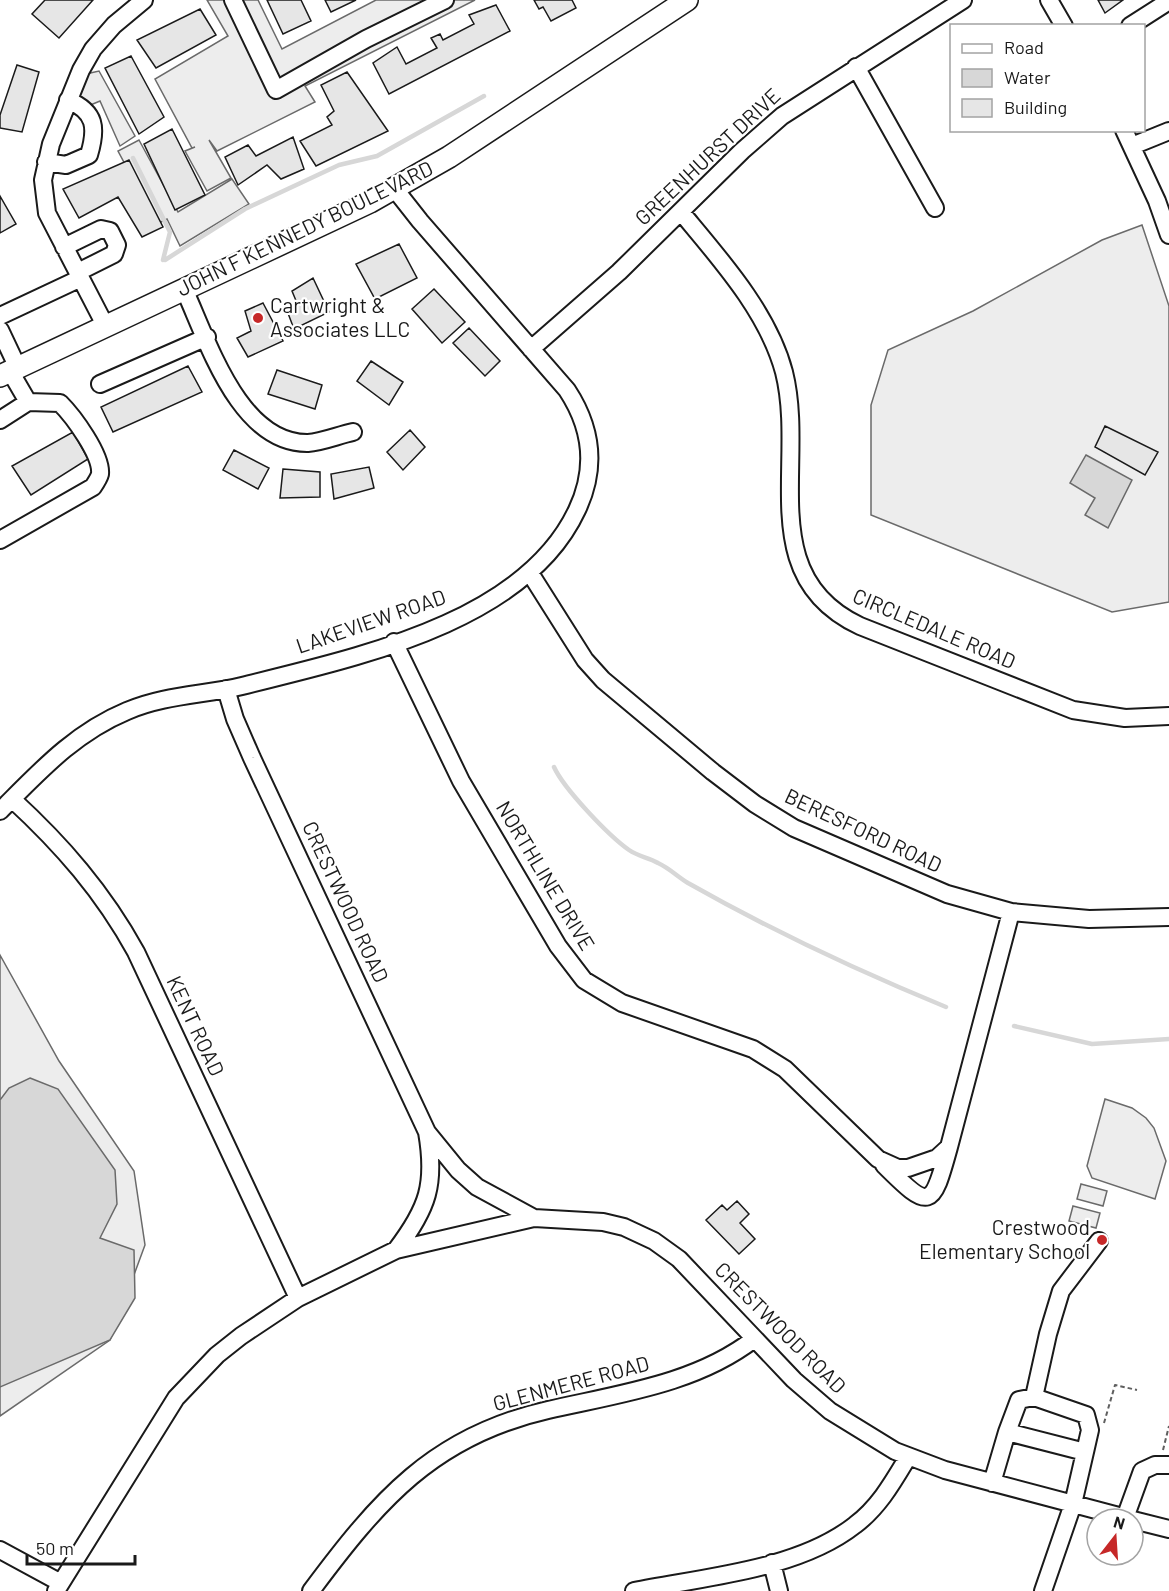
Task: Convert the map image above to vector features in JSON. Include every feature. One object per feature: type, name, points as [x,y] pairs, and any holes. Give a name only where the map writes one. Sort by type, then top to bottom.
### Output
[{"type":"main road","name":"JOHN F KENNEDY BOULEVARD","points":[[9,371],[336,218],[394,188],[448,158],[687,0]]},
{"type":"street","points":[[105,325],[47,213],[43,197],[46,162],[68,100],[93,49],[114,25],[144,0]]},
{"type":"street","points":[[233,0],[276,90],[366,39],[445,0]]},
{"type":"street","name":"GREENHURST DRIVE","points":[[531,349],[619,272],[782,116],[963,0]]},
{"type":"street","points":[[1048,0],[1063,24]]},
{"type":"street","points":[[1133,24],[1169,1]]},
{"type":"street","points":[[856,67],[936,208]]},
{"type":"street","points":[[46,162],[66,165],[89,155],[95,133],[88,113],[82,106],[68,100]]},
{"type":"street","points":[[1132,146],[1169,131]]},
{"type":"street","points":[[1125,132],[1169,235]]},
{"type":"street","name":"LAKEVIEW ROAD","points":[[6,805],[67,745],[103,721],[163,699],[226,689],[394,642],[463,614],[503,593],[530,573],[555,546],[574,516],[587,485],[590,451],[587,429],[579,409],[394,188]]},
{"type":"street","name":"CIRCLEDALE ROAD","points":[[681,212],[756,311],[775,347],[784,373],[789,400],[793,546],[804,578],[821,600],[836,613],[860,626],[1073,710],[1125,718],[1169,716]]},
{"type":"street","points":[[0,316],[80,275],[114,254],[117,246],[110,231],[101,229],[64,247]]},
{"type":"street","points":[[184,289],[236,399],[258,424],[282,437],[309,443],[353,432]]},
{"type":"street","points":[[0,330],[9,371],[28,402]]},
{"type":"street","points":[[100,384],[207,337]]},
{"type":"street","points":[[0,420],[28,402],[60,403],[75,419],[98,460],[100,474],[93,487],[0,540]]},
{"type":"street","name":"BERESFORD ROAD","points":[[530,573],[585,660],[603,680],[755,804],[810,836],[947,894],[1011,912],[1077,918],[1169,917]]},
{"type":"street","name":"NORTHLINE DRIVE","points":[[394,642],[461,781],[558,946],[585,980],[622,1003],[753,1048],[785,1069],[913,1194],[921,1198],[928,1197],[938,1189],[1011,912]]},
{"type":"street","name":"CRESTWOOD ROAD","points":[[226,689],[252,758],[428,1132],[458,1170],[477,1187],[534,1218],[603,1222],[624,1227],[654,1240],[679,1259],[794,1380],[830,1411],[908,1457],[992,1483],[1085,1507]]},
{"type":"street","name":"KENT ROAD","points":[[6,805],[74,859],[117,917],[136,952],[298,1298]]},
{"type":"street","name":"CRESTWOOD ROAD","points":[[396,1250],[425,1207],[432,1167],[428,1132]]},
{"type":"street","name":"NORTHLINE DRIVE","points":[[878,1159],[898,1168],[908,1168],[937,1158],[949,1147]]},
{"type":"street","points":[[0,1550],[58,1587],[176,1398],[217,1355],[241,1336],[298,1298],[396,1250],[534,1218]]},
{"type":"street","points":[[1034,1397],[1048,1334],[1061,1291],[1099,1241]]},
{"type":"street","name":"GLENMERE ROAD","points":[[311,1591],[386,1497],[406,1479],[458,1444],[524,1416],[651,1387],[691,1373],[739,1350],[754,1339]]},
{"type":"street","points":[[992,1483],[1006,1432],[1019,1400],[1034,1397],[1086,1415],[1090,1430],[1073,1504],[1043,1591]]},
{"type":"street","points":[[1006,1432],[1085,1452]]},
{"type":"street","points":[[634,1591],[772,1563],[809,1553],[855,1526],[891,1487],[908,1457]]},
{"type":"street","points":[[1132,1507],[1142,1472],[1155,1466],[1166,1457]]},
{"type":"street","name":"CRESTWOOD ROAD","points":[[1145,1523],[1169,1529]]},
{"type":"street","points":[[772,1563],[779,1591]]},
{"type":"path","points":[[1102,1428],[1115,1385],[1137,1390]]},
{"type":"path","points":[[1166,1457],[1169,1426]]},
{"type":"shaded area","points":[[207,0],[258,0],[282,49],[376,0],[475,0],[305,86],[315,102],[217,151],[209,140],[231,178],[207,191],[185,151],[195,147],[192,148],[155,79],[228,36]]},
{"type":"shaded area","points":[[99,71],[135,136],[120,146],[100,101],[88,106],[76,95],[86,74]]},
{"type":"shaded area","points":[[139,140],[178,212],[232,179],[249,204],[180,246],[167,219],[157,224],[118,151]]},
{"type":"shaded area","points":[[1142,225],[1169,306],[1169,602],[1112,612],[871,515],[871,405],[888,350],[973,311],[1102,240]]},
{"type":"shaded area","points":[[0,955],[59,1061],[134,1171],[145,1245],[110,1340],[0,1416]]},
{"type":"shaded area","points":[[1105,1099],[1132,1108],[1146,1118],[1154,1128],[1166,1161],[1155,1199],[1092,1178],[1087,1166]]},
{"type":"shaded area","points":[[1081,1184],[1107,1191],[1103,1206],[1077,1199]]},
{"type":"shaded area","points":[[1073,1206],[1100,1213],[1096,1228],[1069,1221]]},
{"type":"water","points":[[1086,455],[1132,480],[1108,528],[1085,515],[1095,498],[1070,483]]},
{"type":"water","points":[[30,1078],[58,1089],[115,1170],[117,1204],[100,1238],[134,1250],[135,1298],[110,1340],[0,1387],[0,1100],[9,1088]]},
{"type":"building","points":[[45,0],[93,0],[59,38],[32,14]]},
{"type":"building","points":[[267,0],[301,0],[311,21],[283,34]]},
{"type":"building","points":[[325,0],[356,0],[331,12]]},
{"type":"building","points":[[534,0],[572,0],[576,8],[551,21],[543,7],[539,9]]},
{"type":"building","points":[[1098,0],[1123,0],[1105,13]]},
{"type":"building","points":[[496,5],[510,31],[389,94],[373,63],[397,47],[406,64],[437,48],[431,38],[440,34],[443,40],[474,24],[469,15]]},
{"type":"building","points":[[200,9],[216,35],[156,68],[137,40]]},
{"type":"building","points":[[131,56],[164,117],[139,134],[105,68]]},
{"type":"building","points":[[17,65],[39,72],[22,132],[0,128],[0,115]]},
{"type":"building","points":[[347,72],[388,131],[316,166],[300,141],[332,125],[327,117],[334,111],[321,85]]},
{"type":"building","points":[[172,129],[205,195],[175,210],[144,144]]},
{"type":"building","points":[[293,137],[304,169],[281,179],[267,165],[238,185],[225,157],[248,145],[256,156]]},
{"type":"building","points":[[129,160],[163,227],[142,237],[118,197],[79,218],[63,189]]},
{"type":"building","points":[[0,196],[16,224],[0,233]]},
{"type":"building","points":[[399,244],[417,278],[375,299],[356,264]]},
{"type":"building","points":[[313,278],[329,312],[294,329],[286,308],[297,303],[292,291]]},
{"type":"building","points":[[434,289],[465,322],[442,343],[412,309]]},
{"type":"building","points":[[263,303],[283,341],[248,357],[237,338],[251,331],[245,311]]},
{"type":"building","points":[[469,328],[500,361],[485,376],[453,343]]},
{"type":"building","points":[[371,361],[403,382],[389,405],[357,381]]},
{"type":"building","points":[[188,366],[202,392],[113,432],[101,407]]},
{"type":"building","points":[[277,370],[322,385],[315,409],[268,394]]},
{"type":"building","points":[[1105,426],[1158,452],[1145,475],[1095,447]]},
{"type":"building","points":[[410,430],[425,447],[403,470],[387,452]]},
{"type":"building","points":[[73,432],[88,459],[31,495],[12,466]]},
{"type":"building","points":[[234,450],[269,468],[258,489],[223,470]]},
{"type":"building","points":[[369,467],[374,488],[334,499],[331,474]]},
{"type":"building","points":[[283,469],[320,472],[320,497],[280,498]]},
{"type":"building","points":[[737,1201],[749,1214],[740,1223],[755,1239],[739,1254],[706,1220],[722,1205],[727,1210]]},
{"type":"waterway","points":[[165,260],[245,209],[339,165],[377,156],[484,96]]},
{"type":"waterway","points":[[133,158],[170,232],[163,260]]},
{"type":"waterway","points":[[554,767],[588,812],[620,843],[633,852],[651,859],[688,883],[783,933],[946,1007]]},
{"type":"waterway","points":[[1014,1026],[1092,1044],[1169,1039]]},
{"type":"place","name":"Cartwright & Associates LLC","points":[[258,318]]},
{"type":"place","name":"Crestwood Elementary School","points":[[1102,1240]]}]
